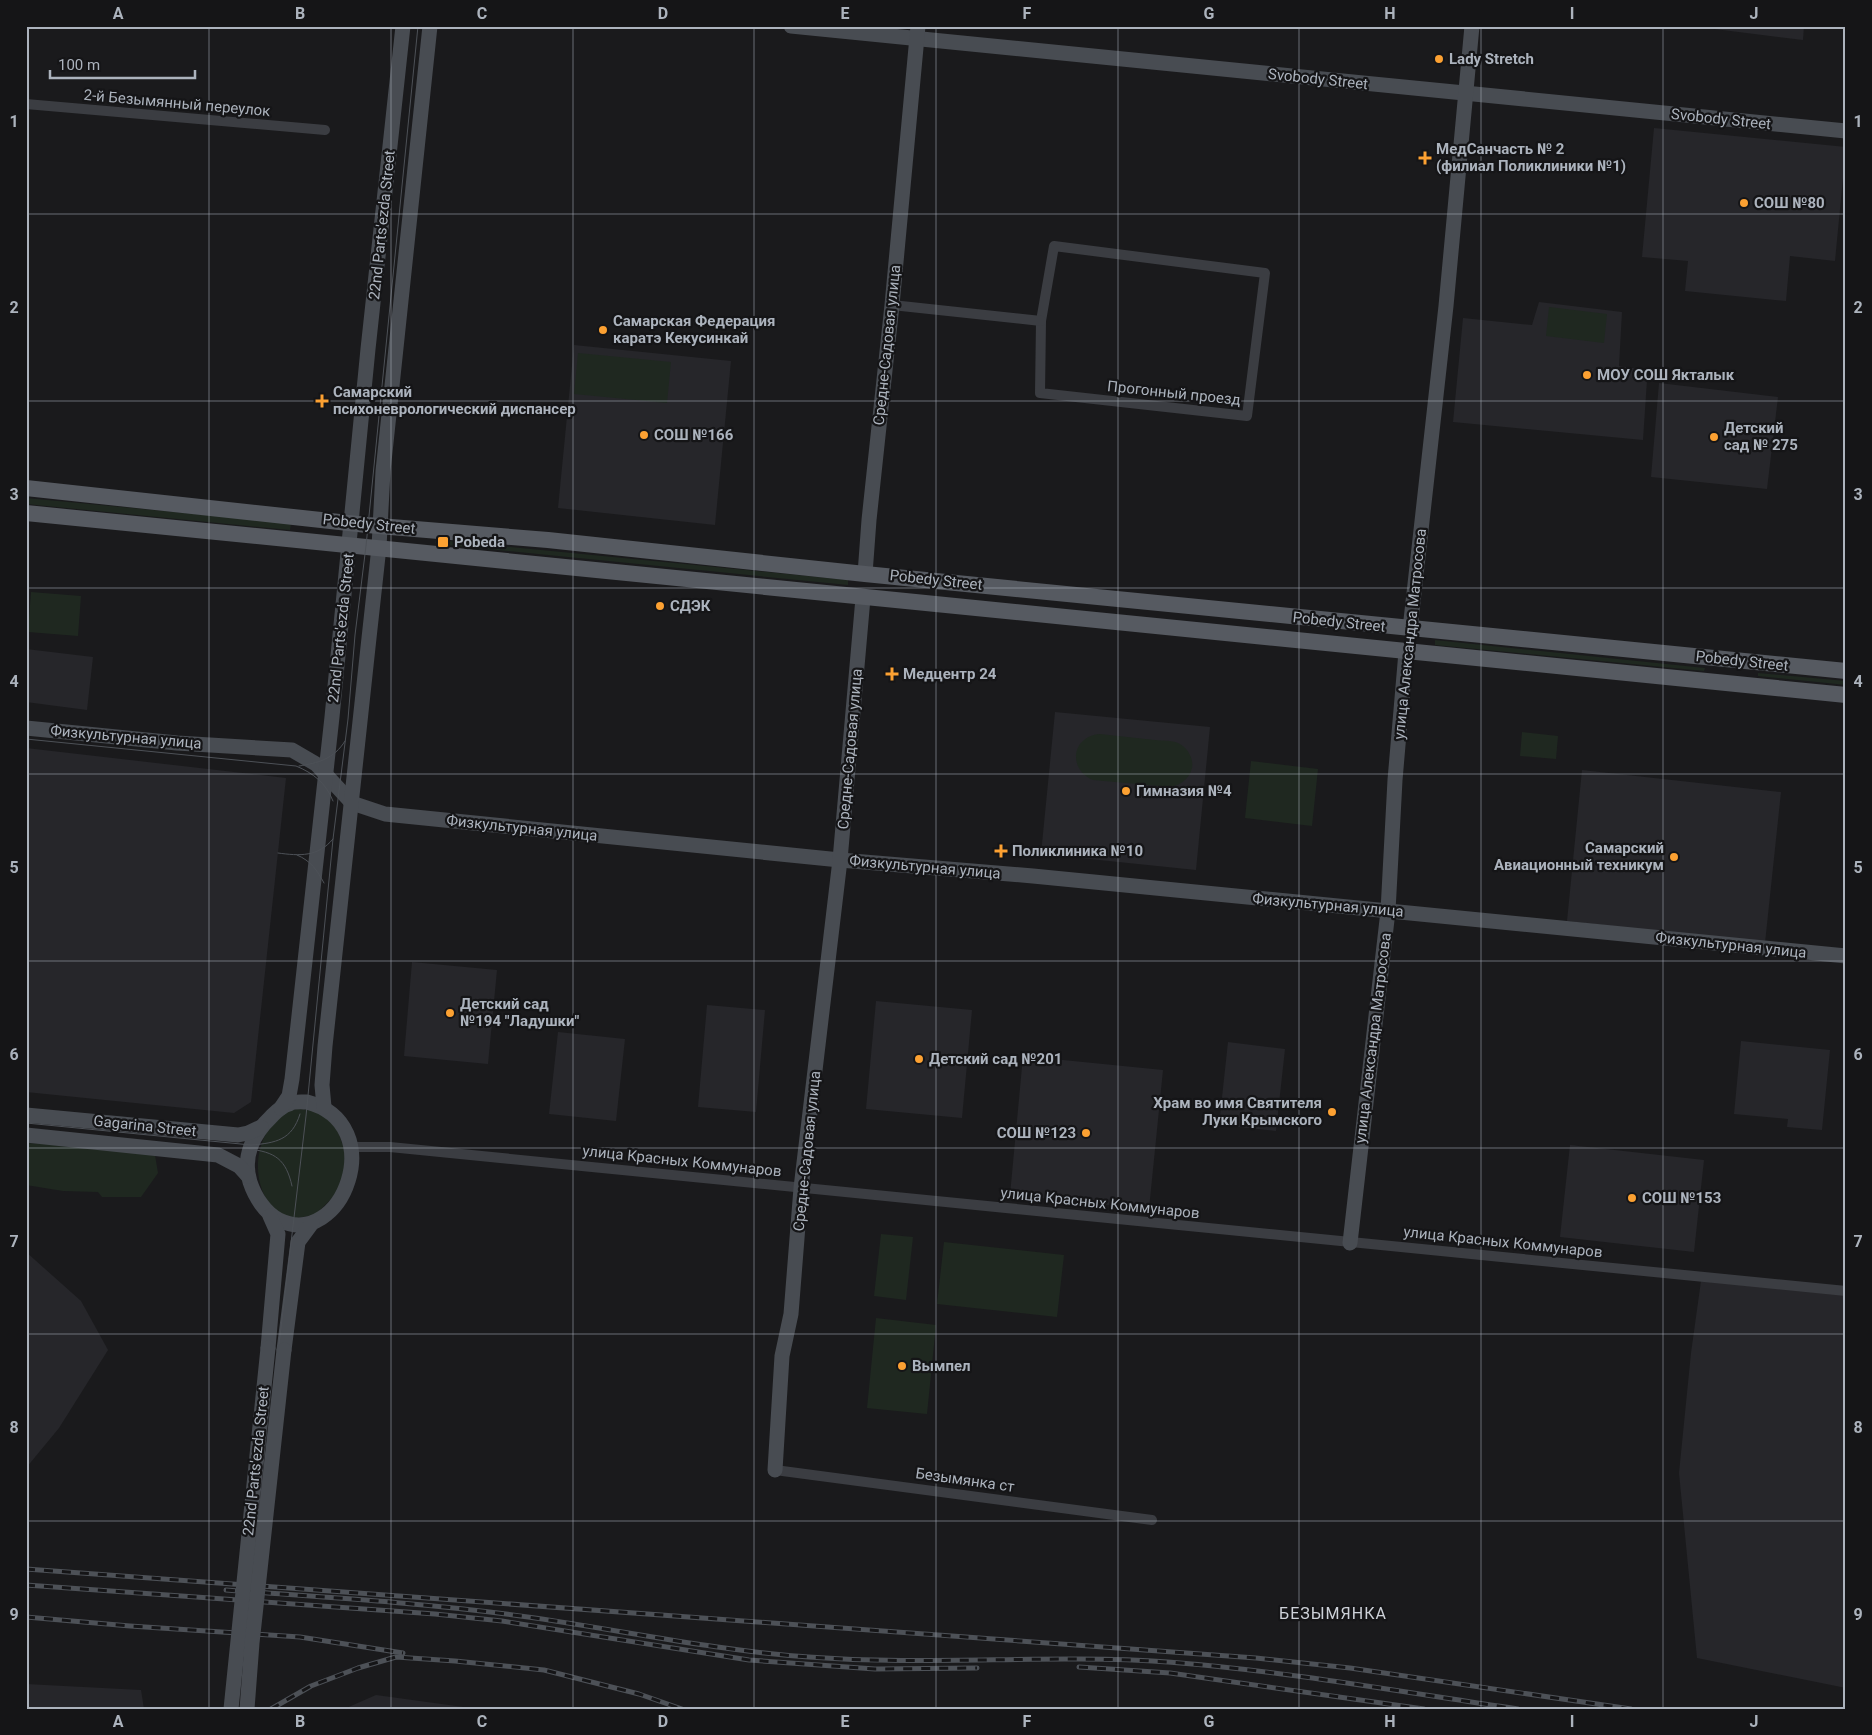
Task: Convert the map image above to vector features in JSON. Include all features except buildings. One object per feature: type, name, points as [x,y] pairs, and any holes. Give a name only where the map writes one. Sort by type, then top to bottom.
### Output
[{"type":"main road","name":"22nd Parts'ezda Street","points":[[281,1108],[289,1096],[292,1079],[350,544],[357,459],[403,26]]},
{"type":"main road","name":"22nd Parts'ezda Street","points":[[324,1107],[322,1086],[325,1046],[352,803],[378,547],[383,471],[430,26]]},
{"type":"main road","name":"Svobody Street","points":[[791,26],[917,32],[1464,93],[1846,132]]},
{"type":"main road","name":"улица Александра Матросова","points":[[1350,1242],[1388,911],[1395,780],[1406,652],[1447,296],[1464,93],[1472,26]]},
{"type":"main road","name":"Средне-Садовая улица","points":[[774,1470],[782,1356],[791,1314],[801,1188],[840,860],[869,520],[892,305],[917,32]]},
{"type":"main road","name":"Pobedy Street","points":[[26,488],[352,523],[548,540],[865,574],[1846,671]]},
{"type":"main road","name":"Pobedy Street","points":[[26,513],[1846,695]]},
{"type":"main road","points":[[286,515],[298,522],[300,528],[297,533],[286,538]]},
{"type":"main road","points":[[438,553],[426,545],[426,540],[427,535],[439,530]]},
{"type":"main road","points":[[1707,681],[1714,679],[1720,670],[1719,665],[1708,658]]},
{"type":"main road","points":[[1748,686],[1742,680],[1740,672],[1743,665],[1751,662]]},
{"type":"main road","name":"Физкультурная улица","points":[[26,728],[177,743],[292,750],[316,764],[352,803],[384,814],[840,860],[1033,876],[1846,956]]},
{"type":"main road","points":[[307,1102],[324,1107],[341,1123],[351,1147],[351,1175],[344,1192],[322,1218],[302,1226],[292,1226],[270,1216],[256,1196],[248,1176],[251,1145],[262,1126],[281,1108],[290,1103],[307,1102]]},
{"type":"main road","name":"Gagarina Street","points":[[26,1115],[238,1135],[248,1133],[262,1126]]},
{"type":"main road","name":"Gagarina Street","points":[[26,1135],[218,1155],[239,1166],[248,1176]]},
{"type":"main road","name":"22nd Parts'ezda Street","points":[[231,1709],[278,1234],[270,1216]]},
{"type":"main road","name":"22nd Parts'ezda Street","points":[[247,1709],[284,1350],[298,1242],[312,1223]]},
{"type":"street","name":"2-й Безымянный переулок","points":[[26,104],[325,130]]},
{"type":"street","name":"Прогонный проезд","points":[[1054,246],[1264,273],[1247,416],[1040,393],[1042,321],[1054,246]]},
{"type":"street","points":[[892,305],[1042,321]]},
{"type":"street","name":"улица Красных Коммунаров","points":[[351,1147],[390,1147],[1846,1291]]},
{"type":"street","name":"Безымянка ст","points":[[774,1470],[1152,1520]]},
{"type":"shaded area","points":[[1691,26],[1804,26],[1803,40]]},
{"type":"shaded area","name":"СОШ №80","points":[[1654,128],[1846,147],[1835,261],[1790,256],[1786,301],[1685,291],[1688,261],[1642,257]]},
{"type":"shaded area","name":"МОУ СОШ Якталык","points":[[1539,302],[1622,312],[1619,366],[1646,370],[1643,440],[1453,422],[1463,318],[1532,325]]},
{"type":"shaded area","points":[[1549,307],[1607,314],[1604,343],[1546,336]]},
{"type":"shaded area","name":"СОШ №166","points":[[574,345],[731,361],[715,525],[558,508]]},
{"type":"shaded area","points":[[578,353],[671,362],[667,403],[574,394]]},
{"type":"shaded area","name":"Детский сад № 275","points":[[1659,383],[1778,397],[1767,489],[1651,477]]},
{"type":"shaded area","points":[[26,498],[291,523],[290,530],[26,504]]},
{"type":"shaded area","points":[[438,540],[848,580],[848,585],[437,544],[435,542]]},
{"type":"shaded area","points":[[31,592],[81,596],[78,636],[28,632]]},
{"type":"shaded area","points":[[1435,640],[1705,668],[1704,671],[1435,645]]},
{"type":"shaded area","points":[[26,649],[93,657],[87,710],[26,702]]},
{"type":"shaded area","points":[[1758,673],[1846,681],[1846,685],[1758,676]]},
{"type":"shaded area","name":"Гимназия №4","points":[[1055,712],[1210,727],[1196,870],[1041,854]]},
{"type":"shaded area","points":[[1522,732],[1558,736],[1556,759],[1520,756]]},
{"type":"shaded area","points":[[1100,734],[1178,743],[1184,747],[1191,757],[1191,772],[1184,781],[1170,787],[1093,780],[1079,768],[1076,754],[1083,740]]},
{"type":"shaded area","points":[[26,748],[286,778],[251,1102],[234,1113],[26,1092]]},
{"type":"shaded area","points":[[1251,761],[1318,769],[1312,826],[1245,818]]},
{"type":"shaded area","name":"Самарский Авиационный техникум","points":[[1582,770],[1781,792],[1765,943],[1567,921]]},
{"type":"shaded area","name":"Детский сад №194 \"Ладушки\"","points":[[412,962],[497,970],[488,1064],[404,1056]]},
{"type":"shaded area","name":"Детский сад №201","points":[[876,1001],[972,1010],[962,1118],[866,1109]]},
{"type":"shaded area","points":[[707,1005],[765,1010],[756,1112],[698,1107]]},
{"type":"shaded area","points":[[558,1032],[625,1039],[616,1121],[549,1114]]},
{"type":"shaded area","points":[[1741,1041],[1830,1050],[1822,1130],[1787,1127],[1788,1119],[1734,1114]]},
{"type":"shaded area","points":[[1228,1042],[1285,1049],[1276,1131],[1219,1125]]},
{"type":"shaded area","name":"СОШ №123","points":[[1023,1056],[1163,1070],[1149,1209],[1010,1195]]},
{"type":"shaded area","points":[[298,1109],[313,1110],[322,1114],[337,1129],[345,1151],[345,1172],[336,1194],[315,1215],[291,1219],[274,1209],[266,1198],[258,1173],[258,1160],[261,1146],[273,1123],[285,1113]]},
{"type":"shaded area","points":[[26,1143],[101,1146],[155,1155],[158,1173],[141,1197],[102,1197],[98,1192],[63,1191],[26,1185]]},
{"type":"shaded area","name":"СОШ №153","points":[[1570,1145],[1704,1160],[1694,1252],[1560,1237]]},
{"type":"shaded area","points":[[881,1234],[913,1237],[906,1300],[874,1296]]},
{"type":"shaded area","points":[[944,1242],[1064,1255],[1057,1317],[937,1304]]},
{"type":"shaded area","points":[[26,1252],[81,1301],[108,1350],[59,1428],[26,1468]]},
{"type":"shaded area","points":[[1701,1281],[1846,1295],[1846,1688],[1697,1658],[1679,1473],[1691,1353]]},
{"type":"shaded area","name":"Вымпел","points":[[876,1318],[936,1325],[927,1414],[867,1408]]},
{"type":"shaded area","points":[[26,1684],[141,1690],[144,1709],[26,1709]]},
{"type":"shaded area","points":[[376,1695],[478,1709],[344,1709]]},
{"type":"tram line","points":[[241,1709],[252,1573],[306,1116],[418,26]]},
{"type":"tram line","points":[[26,739],[296,766],[318,779],[327,789],[333,801]]},
{"type":"tram line","points":[[299,766],[331,756],[345,741]]},
{"type":"tram line","points":[[278,853],[308,854],[321,849],[333,839]]},
{"type":"tram line","points":[[297,855],[313,866],[324,883]]},
{"type":"tram line","points":[[26,1123],[251,1145],[268,1143],[288,1135],[297,1123],[300,1114]]},
{"type":"tram line","points":[[249,1149],[266,1152],[278,1158],[283,1163],[292,1186]]},
{"type":"railway","points":[[26,1569],[1256,1658],[1350,1668],[1631,1709]]},
{"type":"railway","points":[[26,1585],[435,1614],[502,1621],[749,1660],[875,1669],[977,1668]]},
{"type":"railway","points":[[226,1590],[471,1610],[544,1619],[695,1644],[809,1657],[899,1660],[1079,1659],[1168,1662],[1212,1666],[1344,1682],[1518,1709]]},
{"type":"railway","points":[[26,1617],[300,1637],[403,1653]]},
{"type":"railway","points":[[271,1709],[311,1686],[358,1668],[396,1657],[544,1670],[639,1694],[682,1709]]},
{"type":"railway","points":[[1079,1667],[1170,1673],[1424,1709]]},
{"type":"place","name":"Lady Stretch","points":[[1439,59]]},
{"type":"place","name":"МедСанчасть № 2 (филиал Поликлиники №1)","points":[[1425,158]]},
{"type":"place","name":"СОШ №80","points":[[1744,203]]},
{"type":"place","name":"Самарская Федерация каратэ Кекусинкай","points":[[603,330]]},
{"type":"place","name":"МОУ СОШ Якталык","points":[[1587,375]]},
{"type":"place","name":"Самарский психоневрологический диспансер","points":[[322,401]]},
{"type":"place","name":"СОШ №166","points":[[644,435]]},
{"type":"place","name":"Детский сад № 275","points":[[1714,437]]},
{"type":"place","name":"Pobeda","points":[[443,542]]},
{"type":"place","name":"СДЭК","points":[[660,606]]},
{"type":"place","name":"Медцентр 24","points":[[892,674]]},
{"type":"place","name":"Гимназия №4","points":[[1126,791]]},
{"type":"place","name":"Поликлиника №10","points":[[1001,851]]},
{"type":"place","name":"Самарский Авиационный техникум","points":[[1674,857]]},
{"type":"place","name":"Детский сад №194 \"Ладушки\"","points":[[450,1013]]},
{"type":"place","name":"Детский сад №201","points":[[919,1059]]},
{"type":"place","name":"Храм во имя Святителя Луки Крымского","points":[[1332,1112]]},
{"type":"place","name":"СОШ №123","points":[[1086,1133]]},
{"type":"place","name":"СОШ №153","points":[[1632,1198]]},
{"type":"place","name":"Вымпел","points":[[902,1366]]},
{"type":"district","name":"БЕЗЫМЯНКА","points":[[1333,1613]]}]
